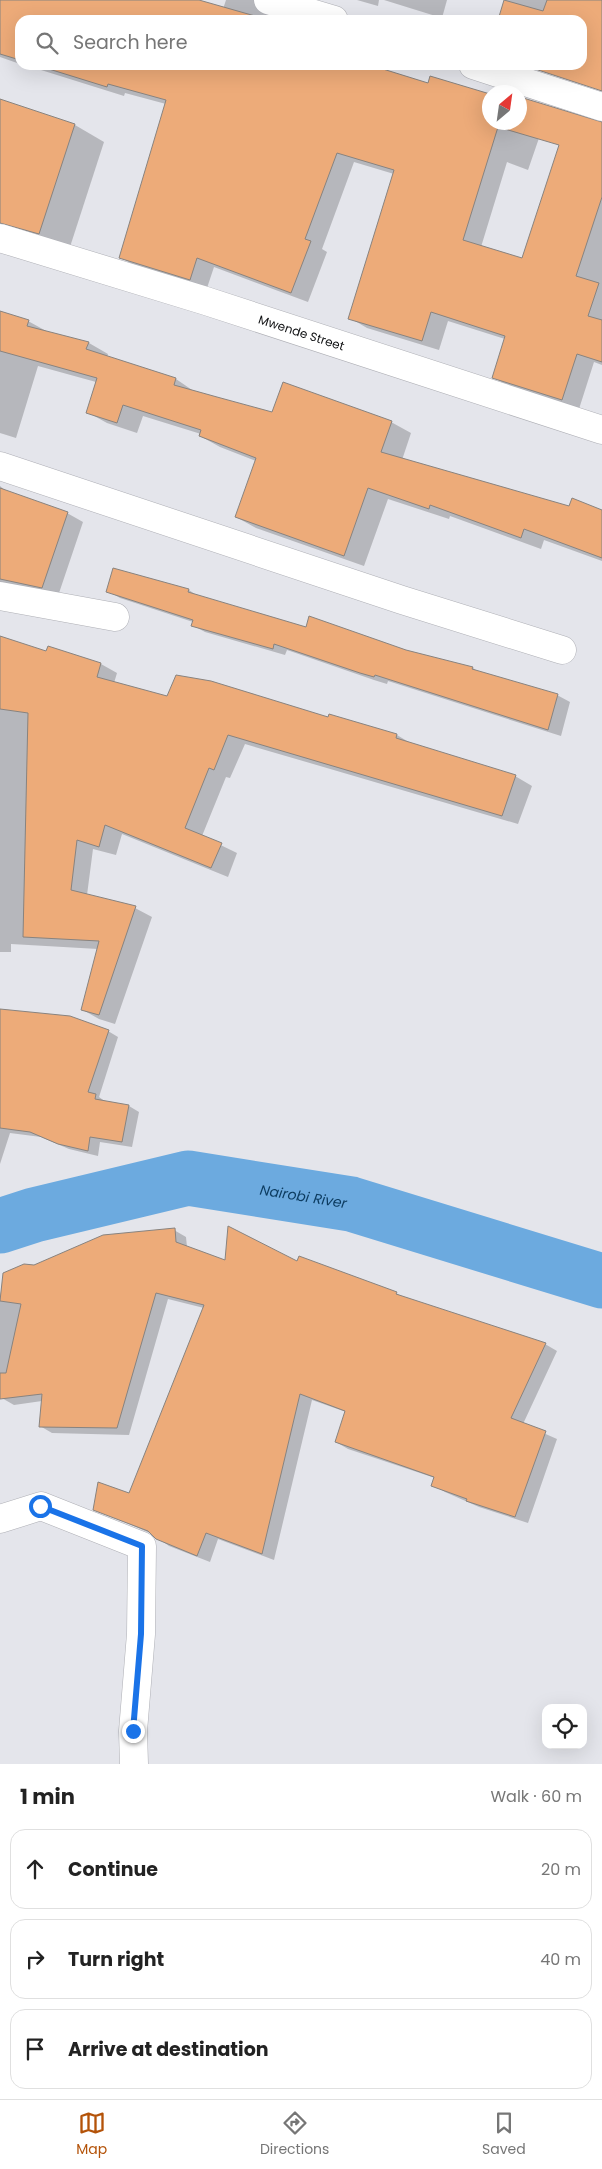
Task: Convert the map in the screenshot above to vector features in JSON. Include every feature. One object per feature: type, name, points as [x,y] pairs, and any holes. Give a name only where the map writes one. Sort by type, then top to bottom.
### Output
[{"type":"street","points":[[268,0],[318,15]]},
{"type":"street","points":[[489,70],[602,106]]},
{"type":"street","name":"Mwende Street","points":[[0,238],[206,301],[602,430]]},
{"type":"street","points":[[0,466],[402,600],[562,650]]},
{"type":"street","points":[[0,596],[115,617]]},
{"type":"street","points":[[0,1519],[40,1506],[142,1546],[141,1634],[133,1731],[134,1764]]},
{"type":"building","points":[[0,0],[199,0],[252,15],[15,15],[15,58],[0,54]]},
{"type":"building","points":[[504,0],[543,11],[547,0],[602,0],[602,91],[538,70],[587,70],[587,15],[500,15]]},
{"type":"building","points":[[52,70],[386,70],[428,83],[430,76],[482,92],[482,130],[497,130],[463,240],[522,258],[559,145],[508,130],[527,130],[527,99],[602,122],[602,197],[576,276],[599,283],[588,316],[602,320],[602,362],[577,354],[562,400],[492,378],[505,336],[431,312],[422,341],[348,319],[394,170],[337,153],[305,239],[311,241],[291,293],[197,258],[190,280],[119,258],[166,100],[108,84],[107,87]]},
{"type":"building","points":[[0,99],[75,124],[39,234],[0,223]]},
{"type":"building","points":[[0,311],[29,320],[27,326],[89,342],[86,349],[176,378],[174,385],[272,412],[283,382],[392,421],[381,452],[569,506],[572,498],[602,510],[602,558],[524,529],[521,538],[430,505],[429,509],[368,488],[344,556],[235,517],[256,458],[199,436],[201,430],[123,405],[117,423],[86,413],[97,378],[0,351]]},
{"type":"building","points":[[0,488],[68,512],[42,588],[0,579]]},
{"type":"building","points":[[113,568],[189,589],[188,592],[306,627],[309,616],[406,650],[473,667],[472,669],[558,694],[548,730],[375,675],[374,677],[360,673],[274,644],[273,649],[191,626],[193,620],[106,592]]},
{"type":"building","points":[[0,636],[46,651],[48,646],[101,663],[97,677],[167,696],[176,675],[211,681],[328,717],[329,714],[397,734],[396,738],[516,775],[502,816],[228,735],[214,770],[209,768],[185,828],[222,843],[211,868],[105,825],[99,847],[77,840],[71,890],[136,906],[99,1015],[81,1010],[99,941],[23,937],[28,713],[0,709]]},
{"type":"building","points":[[0,1009],[70,1016],[109,1030],[88,1092],[96,1094],[95,1099],[129,1105],[122,1142],[90,1137],[88,1151],[58,1144],[30,1132],[0,1128]]},
{"type":"building","points":[[228,1226],[297,1261],[299,1256],[397,1292],[396,1294],[546,1343],[511,1418],[546,1431],[515,1517],[466,1501],[467,1499],[431,1486],[434,1477],[335,1442],[345,1411],[300,1394],[262,1554],[206,1533],[197,1556],[156,1539],[148,1531],[93,1510],[98,1482],[129,1493],[204,1305],[156,1293],[117,1428],[39,1427],[42,1394],[0,1399],[0,1373],[6,1373],[21,1304],[0,1301],[3,1273],[24,1264],[34,1265],[103,1235],[175,1228],[176,1242],[225,1260]]},
{"type":"waterway","name":"Nairobi River","points":[[0,1226],[34,1215],[188,1178],[351,1204],[602,1281]]},
{"type":"route","points":[[40,1506],[142,1546],[141,1634],[133,1731]]}]
